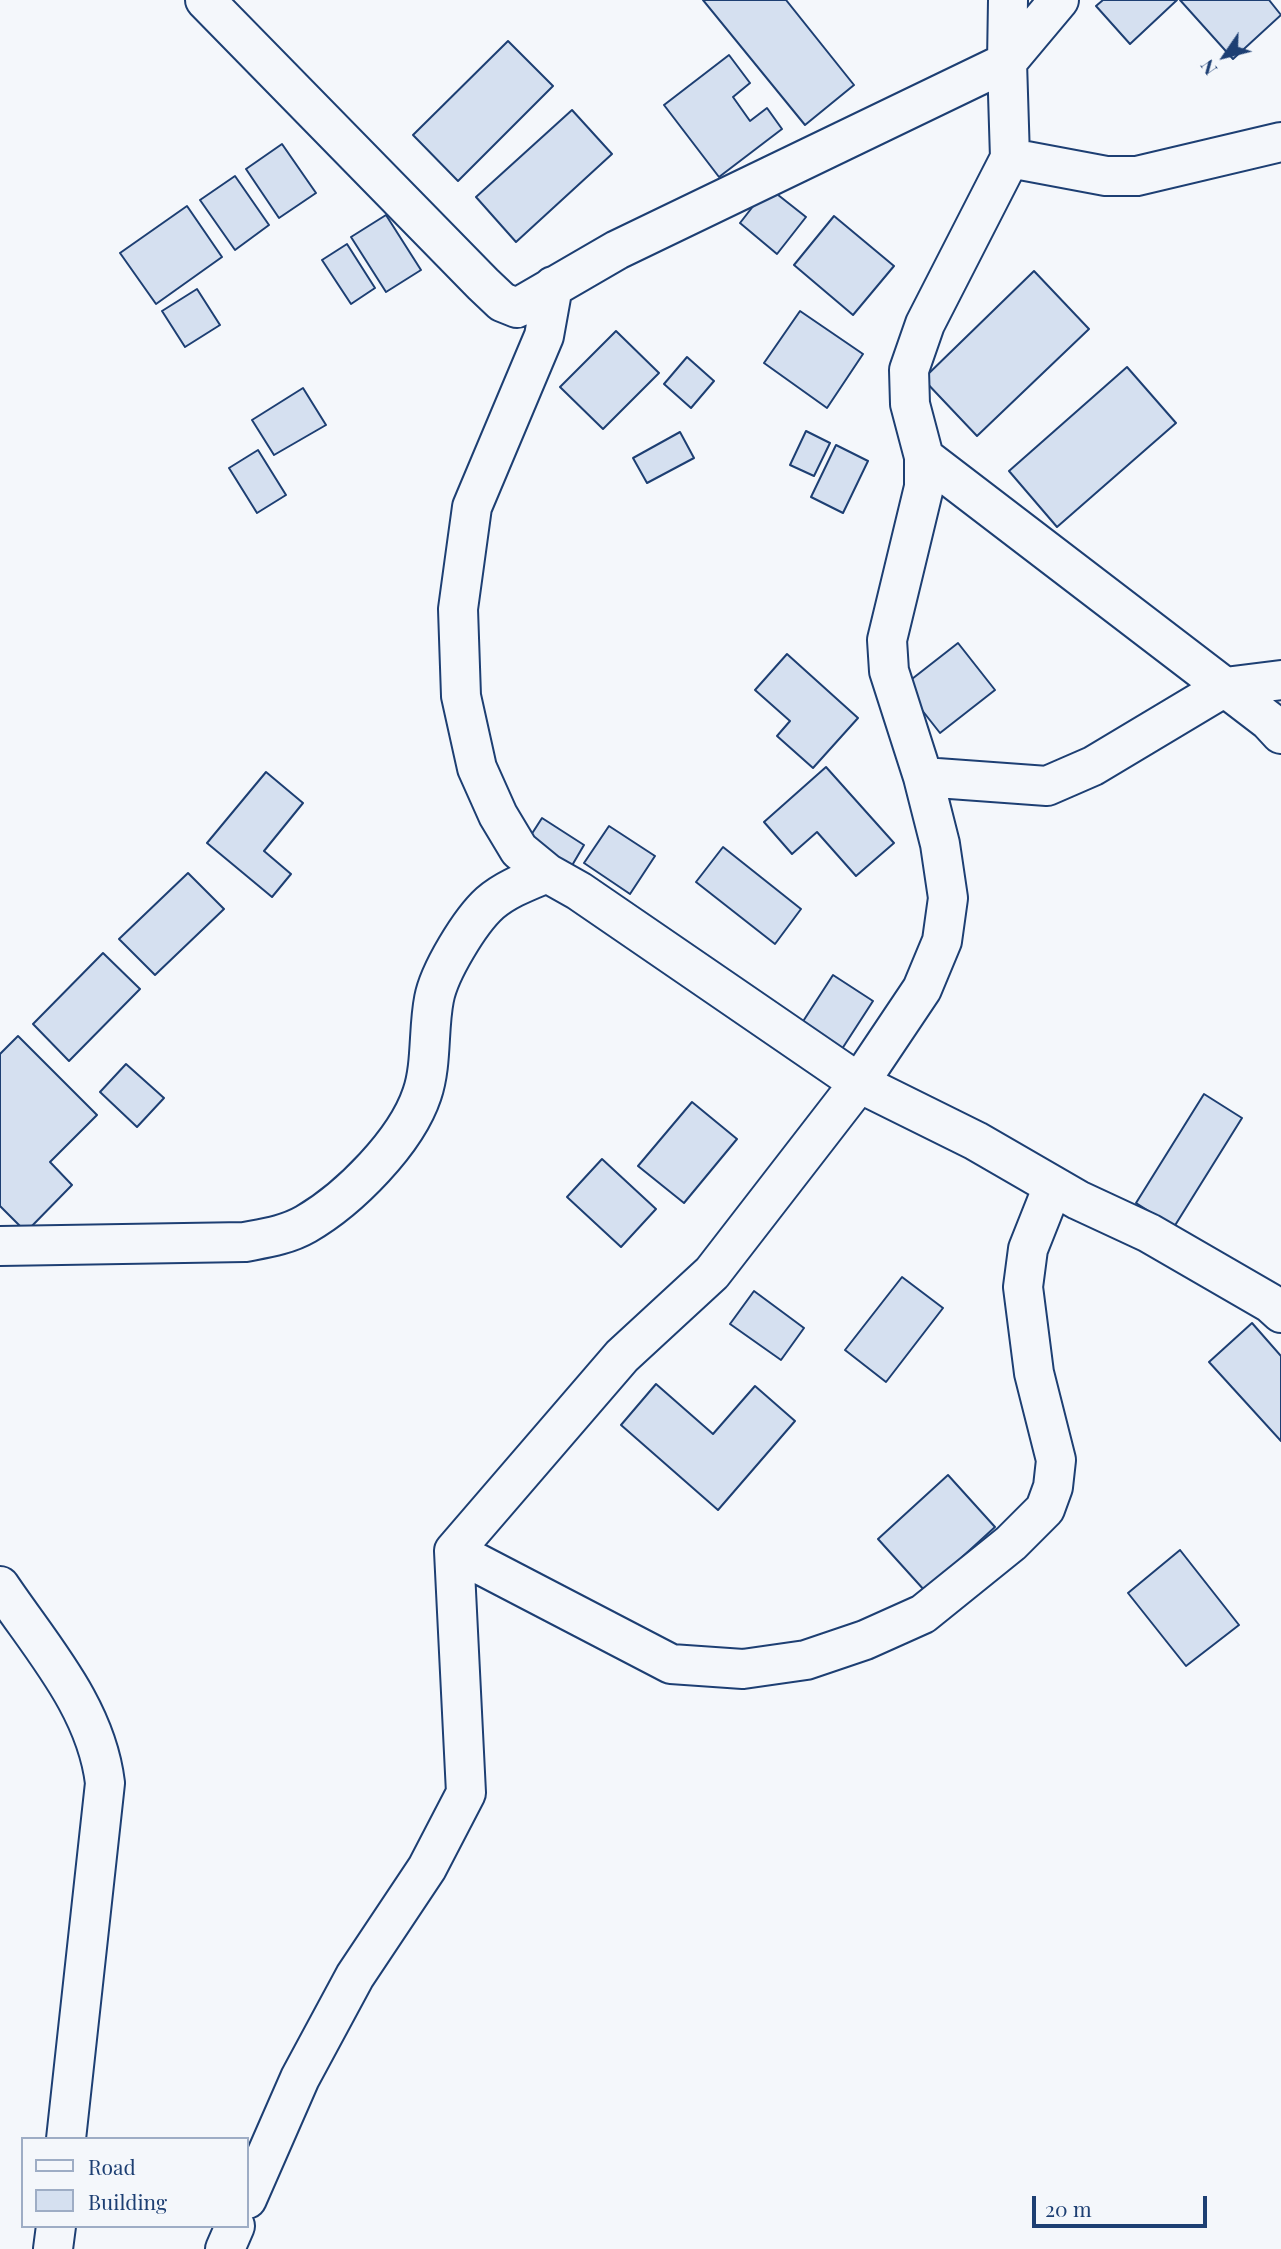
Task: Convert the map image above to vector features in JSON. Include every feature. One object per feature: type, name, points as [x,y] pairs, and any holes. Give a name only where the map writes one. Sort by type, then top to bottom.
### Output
[{"type":"street","points":[[205,0],[502,302],[517,309],[617,250],[1007,62],[1059,0]]},
{"type":"street","points":[[248,2197],[300,2078],[355,1976],[428,1868],[466,1793],[454,1551],[622,1356],[712,1273],[859,1083],[922,989],[942,941],[948,898],[940,844],[923,777],[889,671],[887,640],[924,487],[923,457],[910,404],[909,370],[925,324],[1010,158],[1008,0]]},
{"type":"street","points":[[1010,158],[1106,176],[1137,176],[1281,142]]},
{"type":"street","points":[[553,286],[544,336],[472,507],[458,609],[461,696],[477,768],[498,815],[519,850],[547,873],[579,891],[859,1083],[976,1141],[1053,1186],[1149,1233],[1270,1303],[1281,1313]]},
{"type":"street","points":[[923,457],[1225,687],[1281,734]]},
{"type":"street","points":[[923,777],[1047,786],[1093,766],[1225,687],[1281,680]]},
{"type":"street","points":[[0,1246],[245,1242],[280,1236],[306,1224],[349,1192],[406,1127],[422,1093],[434,996],[470,928],[490,903],[547,873]]},
{"type":"street","points":[[454,1551],[671,1664],[743,1669],[806,1660],[865,1640],[923,1614],[1011,1543],[1045,1509],[1053,1487],[1056,1460],[1034,1373],[1023,1287],[1028,1249],[1053,1186]]},
{"type":"street","points":[[0,1586],[78,1700],[95,1733],[105,1783],[66,2137]]},
{"type":"street","points":[[53,2249],[56,2228]]},
{"type":"street","points":[[225,2249],[234,2228]]},
{"type":"building","points":[[703,0],[786,0],[854,85],[805,125]]},
{"type":"building","points":[[1103,0],[1177,0],[1130,44],[1096,6]]},
{"type":"building","points":[[1180,0],[1269,0],[1281,15],[1233,59]]},
{"type":"building","points":[[508,41],[553,86],[458,181],[413,135]]},
{"type":"building","points":[[729,55],[750,83],[733,97],[750,121],[767,108],[782,129],[719,177],[664,105]]},
{"type":"building","points":[[572,110],[612,154],[516,242],[476,197]]},
{"type":"building","points":[[282,144],[316,193],[279,218],[246,169]]},
{"type":"building","points":[[235,176],[269,225],[235,250],[200,200]]},
{"type":"building","points":[[768,187],[806,217],[777,254],[740,223]]},
{"type":"building","points":[[187,206],[222,257],[156,304],[120,253]]},
{"type":"building","points":[[386,215],[421,270],[386,292],[351,237]]},
{"type":"building","points":[[834,216],[894,266],[853,315],[794,265]]},
{"type":"building","points":[[347,244],[375,288],[351,304],[322,260]]},
{"type":"building","points":[[1034,271],[1089,329],[977,436],[923,379]]},
{"type":"building","points":[[197,289],[220,325],[185,347],[162,311]]},
{"type":"building","points":[[800,311],[863,354],[827,408],[764,363]]},
{"type":"building","points":[[616,331],[659,373],[603,429],[560,387]]},
{"type":"building","points":[[687,357],[714,381],[691,408],[664,384]]},
{"type":"building","points":[[1127,367],[1176,423],[1057,527],[1009,471]]},
{"type":"building","points":[[303,388],[326,425],[274,455],[252,420]]},
{"type":"building","points":[[806,431],[830,443],[814,476],[790,465]]},
{"type":"building","points":[[680,432],[694,458],[647,483],[633,458]]},
{"type":"building","points":[[836,445],[868,461],[843,513],[811,497]]},
{"type":"building","points":[[258,450],[286,495],[257,513],[229,468]]},
{"type":"building","points":[[958,643],[995,690],[940,733],[903,686]]},
{"type":"building","points":[[787,654],[858,718],[813,768],[777,736],[790,721],[755,690]]},
{"type":"building","points":[[826,767],[894,843],[856,876],[817,832],[792,854],[764,822]]},
{"type":"building","points":[[266,772],[303,803],[264,851],[291,874],[272,897],[207,843]]},
{"type":"building","points":[[542,818],[584,845],[567,874],[524,846]]},
{"type":"building","points":[[609,826],[655,856],[630,894],[584,863]]},
{"type":"building","points":[[723,847],[801,909],[775,944],[696,882]]},
{"type":"building","points":[[188,873],[224,909],[155,975],[119,939]]},
{"type":"building","points":[[103,953],[140,989],[69,1061],[33,1024]]},
{"type":"building","points":[[833,975],[873,1001],[840,1052],[800,1026]]},
{"type":"building","points":[[18,1036],[97,1115],[50,1162],[72,1185],[26,1232],[0,1206],[0,1054]]},
{"type":"building","points":[[126,1064],[164,1098],[137,1127],[100,1092]]},
{"type":"building","points":[[1204,1094],[1242,1118],[1174,1227],[1136,1203]]},
{"type":"building","points":[[692,1102],[737,1139],[684,1203],[638,1166]]},
{"type":"building","points":[[602,1159],[656,1209],[621,1247],[567,1197]]},
{"type":"building","points":[[902,1277],[943,1308],[886,1382],[845,1350]]},
{"type":"building","points":[[754,1291],[804,1328],[781,1360],[730,1324]]},
{"type":"building","points":[[1252,1323],[1281,1356],[1281,1441],[1209,1362]]},
{"type":"building","points":[[656,1384],[713,1434],[755,1386],[795,1421],[718,1510],[621,1425]]},
{"type":"building","points":[[948,1475],[995,1527],[925,1591],[878,1539]]},
{"type":"building","points":[[1180,1550],[1239,1625],[1186,1666],[1128,1593]]}]
